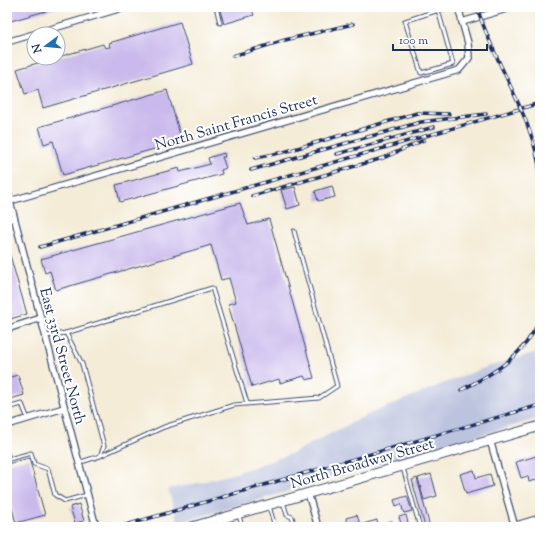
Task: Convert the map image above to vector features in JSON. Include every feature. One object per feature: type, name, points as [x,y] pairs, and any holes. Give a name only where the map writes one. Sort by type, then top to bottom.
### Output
[{"type":"main road","name":"North Broadway Street","points":[[194,527],[540,426]]},
{"type":"street","points":[[7,42],[125,7]]},
{"type":"street","points":[[458,7],[462,22],[492,10],[513,7]]},
{"type":"street","name":"North Saint Francis Street","points":[[10,201],[459,70],[469,58],[468,43],[462,22]]},
{"type":"street","name":"East 33rd Street North","points":[[7,190],[96,527]]},
{"type":"street","points":[[7,220],[14,218]]},
{"type":"street","points":[[7,329],[41,318]]},
{"type":"street","points":[[7,425],[64,408]]},
{"type":"street","points":[[490,440],[513,527],[540,518]]},
{"type":"street","points":[[308,493],[318,527]]},
{"type":"lane","points":[[216,7],[220,23]]},
{"type":"lane","points":[[438,10],[454,64],[421,73],[405,21],[438,10],[448,7]]},
{"type":"lane","points":[[78,463],[100,456],[164,427],[234,404],[319,398],[337,386],[294,231]]},
{"type":"lane","points":[[45,336],[66,333],[212,288],[247,403]]},
{"type":"lane","points":[[66,333],[82,364],[104,446],[100,456]]},
{"type":"lane","points":[[7,408],[22,404],[28,419]]},
{"type":"lane","points":[[7,452],[9,459],[31,453],[34,464],[48,469],[55,495],[65,501],[87,495]]},
{"type":"lane","points":[[403,466],[420,527]]},
{"type":"lane","points":[[283,500],[287,515],[292,517],[295,527]]},
{"type":"lane","points":[[269,505],[275,527]]},
{"type":"lane","points":[[238,514],[242,527]]},
{"type":"shaded area","points":[[540,351],[540,418],[178,523],[168,489],[236,473],[291,454],[369,414],[487,367]]},
{"type":"building","points":[[7,7],[60,7],[7,22]]},
{"type":"building","points":[[219,7],[251,7],[254,15],[224,24]]},
{"type":"building","points":[[180,22],[193,64],[43,108],[38,90],[25,94],[17,69],[27,66],[66,66],[66,55],[103,44],[105,48],[110,47],[109,43]]},
{"type":"building","points":[[167,90],[182,141],[63,175],[53,141],[44,144],[39,127]]},
{"type":"building","points":[[224,153],[225,157],[222,157],[226,168],[221,170],[222,174],[120,202],[116,185],[179,168],[180,172],[210,164],[208,158]]},
{"type":"building","points":[[332,186],[335,197],[318,201],[315,191]]},
{"type":"building","points":[[295,187],[300,205],[287,209],[281,190]]},
{"type":"building","points":[[240,203],[248,225],[269,219],[314,378],[306,380],[304,376],[280,383],[279,379],[252,387],[228,304],[236,302],[229,278],[221,280],[211,245],[56,290],[50,271],[45,273],[41,259]]},
{"type":"building","points":[[7,245],[27,314],[7,320]]},
{"type":"building","points":[[18,375],[24,395],[7,400],[7,378]]},
{"type":"building","points":[[540,455],[540,479],[529,482],[528,476],[521,478],[516,462]]},
{"type":"building","points":[[29,458],[45,515],[16,523],[7,490],[7,464]]},
{"type":"building","points":[[474,470],[476,478],[490,474],[493,486],[466,494],[460,474]]},
{"type":"building","points":[[431,474],[437,496],[424,500],[418,478]]},
{"type":"building","points":[[417,478],[430,527],[425,527],[412,480]]},
{"type":"building","points":[[407,496],[412,511],[404,513],[401,504],[396,506],[394,500]]},
{"type":"building","points":[[79,504],[84,521],[75,523],[70,507]]},
{"type":"building","points":[[357,515],[361,527],[349,527],[346,518]]},
{"type":"building","points":[[406,515],[409,527],[402,527],[399,517]]},
{"type":"building","points":[[377,520],[378,525],[392,521],[394,527],[364,527],[363,524]]},
{"type":"railway","points":[[477,7],[493,49],[521,109],[536,151],[540,172]]},
{"type":"railway","points":[[233,56],[285,40],[353,24]]},
{"type":"railway","points":[[40,247],[540,103]]},
{"type":"railway","points":[[255,158],[284,152],[417,113],[449,114]]},
{"type":"railway","points":[[251,170],[421,122],[486,114]]},
{"type":"railway","points":[[337,154],[434,127]]},
{"type":"railway","points":[[252,196],[383,158],[424,140]]},
{"type":"railway","points":[[461,390],[486,377],[508,362],[526,343],[534,332],[540,319]]},
{"type":"railway","points":[[119,527],[540,405]]}]
